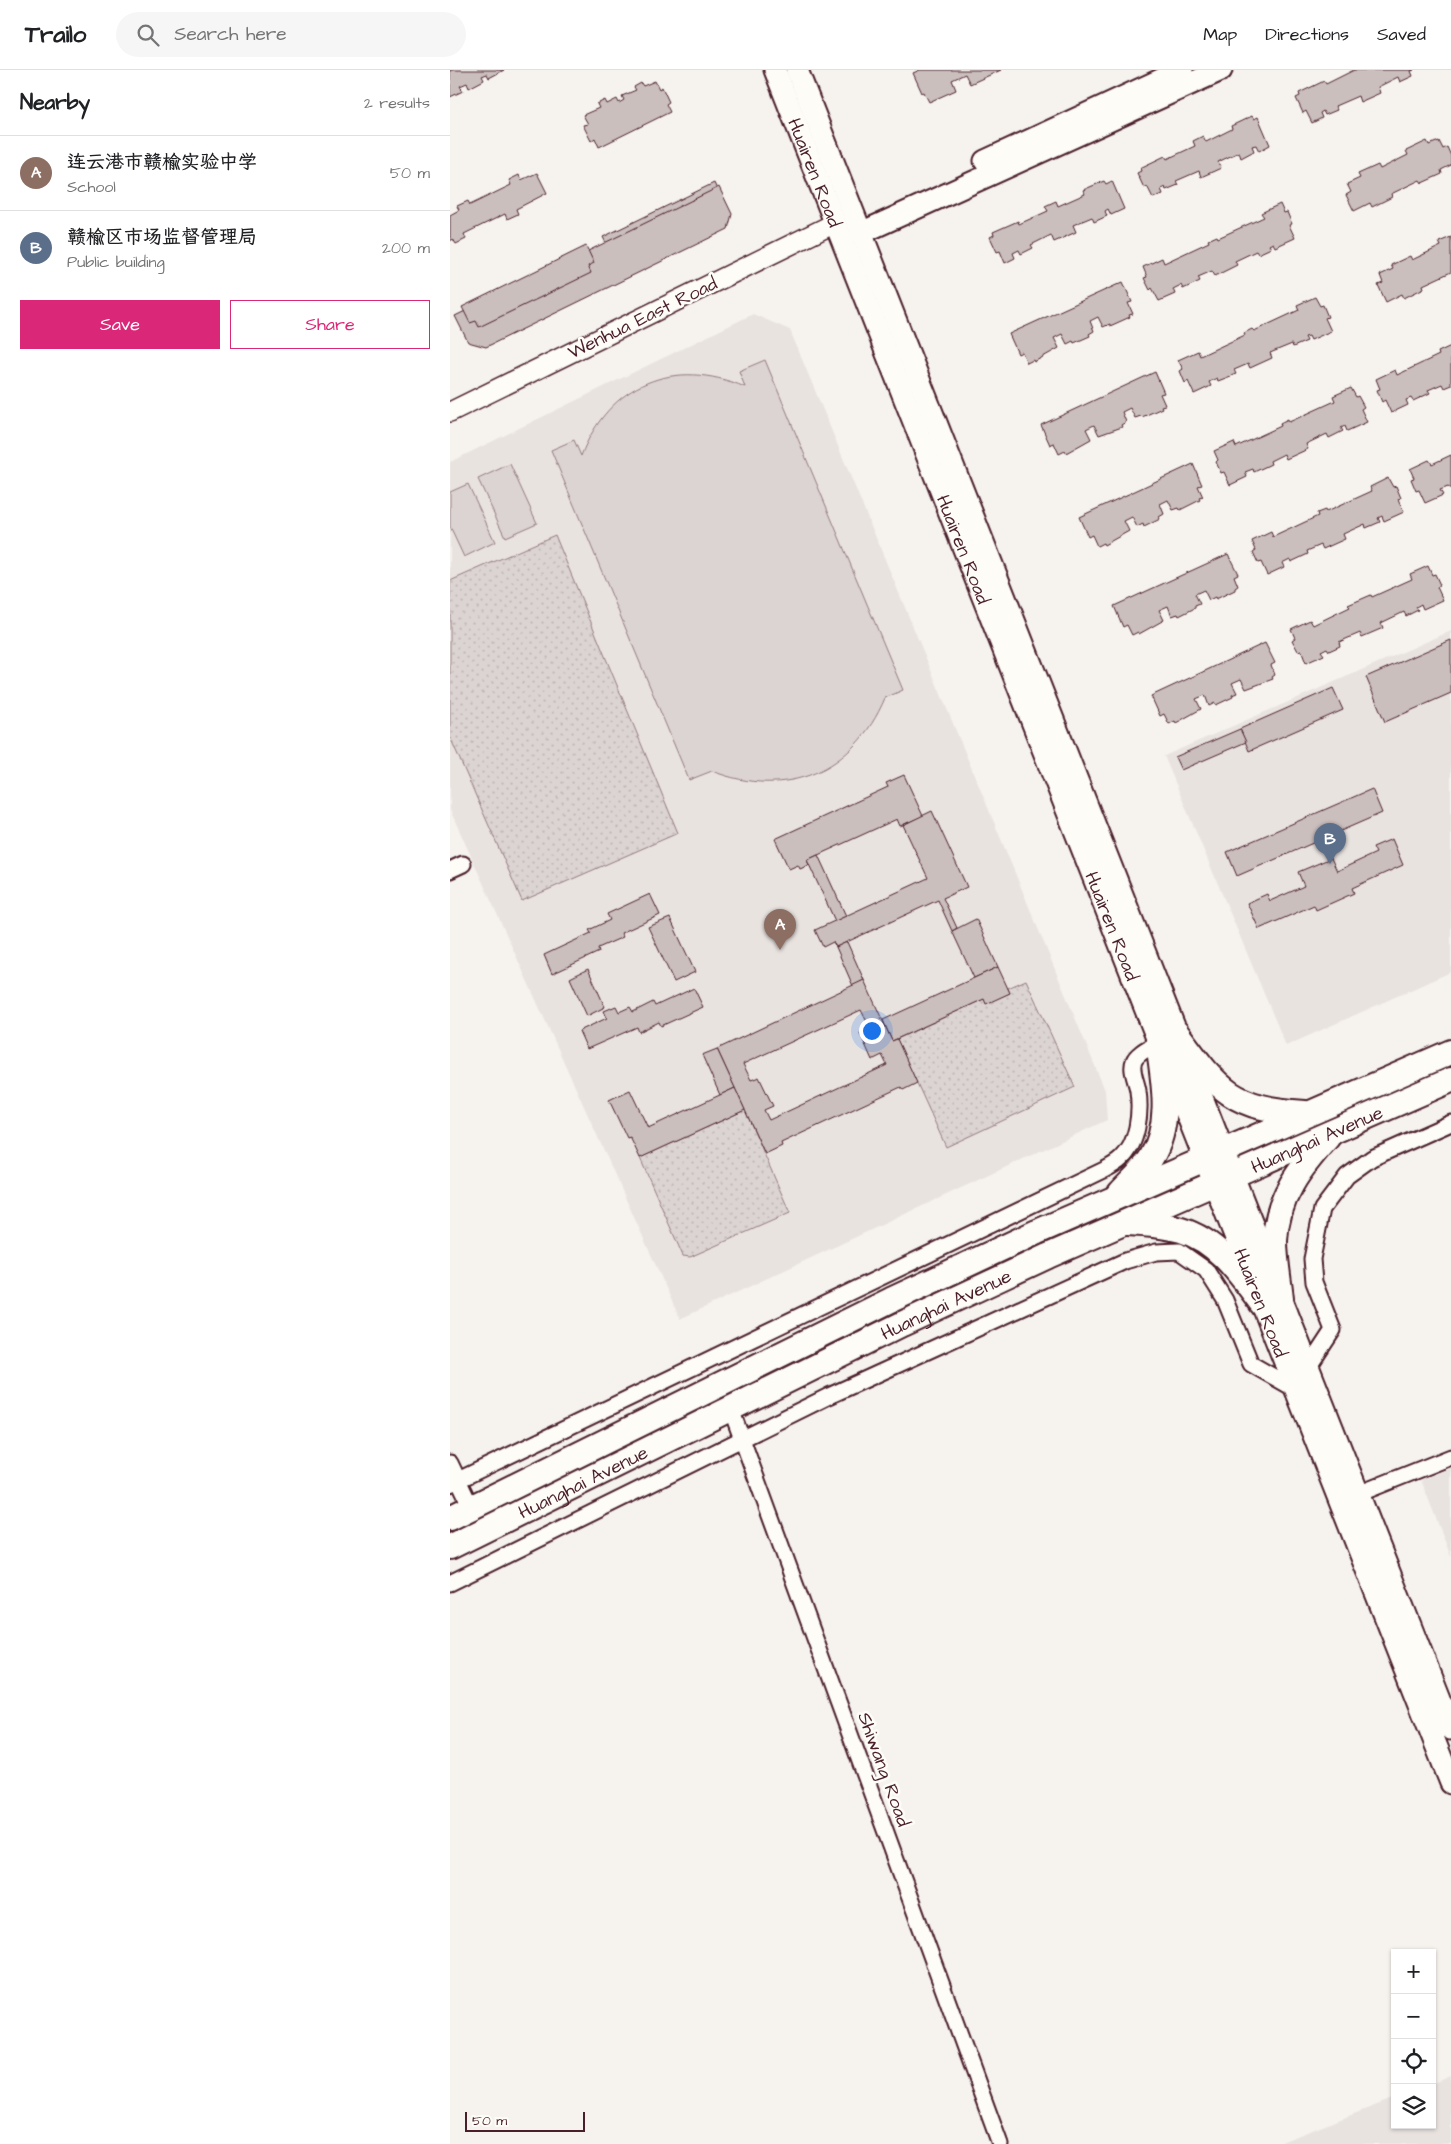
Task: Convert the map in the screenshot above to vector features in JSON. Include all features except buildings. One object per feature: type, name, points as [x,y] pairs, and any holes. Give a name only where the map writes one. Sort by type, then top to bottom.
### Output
[{"type":"main road","name":"Huairen Road","points":[[775,70],[835,223],[1167,1037],[1272,1302],[1308,1368],[1451,1729]]},
{"type":"main road","name":"Huairen Road","points":[[797,70],[859,227],[1167,1037]]},
{"type":"main road","points":[[859,227],[1182,70]]},
{"type":"main road","points":[[859,227],[1221,70]]},
{"type":"main road","points":[[1167,1037],[1220,1087],[1233,1096],[1266,1109],[1310,1113]]},
{"type":"main road","points":[[1116,1197],[1150,1159],[1159,1141],[1164,1119],[1167,1037]]},
{"type":"main road","name":"Huanghai Avenue","points":[[450,1518],[891,1300],[1116,1197],[1451,1052]]},
{"type":"main road","name":"Huanghai Avenue","points":[[450,1548],[902,1324],[1048,1256],[1451,1080]]},
{"type":"main road","points":[[1272,1302],[1278,1213],[1287,1191],[1301,1167],[1334,1131]]},
{"type":"main road","points":[[1125,1222],[1166,1226],[1182,1230],[1202,1239],[1219,1251],[1272,1302]]},
{"type":"main road","name":"Huairen Road","points":[[1272,1302],[1295,1389],[1451,1783]]},
{"type":"street","name":"Wenhua East Road","points":[[450,412],[835,223]]},
{"type":"street","points":[[454,1482],[1104,1170],[1122,1159],[1134,1139],[1139,1118],[1138,1091],[1133,1071],[1133,1061],[1137,1056],[1167,1037]]},
{"type":"street","points":[[1308,1368],[1333,1330],[1314,1282],[1312,1260],[1322,1209],[1347,1176],[1372,1158],[1451,1123]]},
{"type":"street","points":[[450,1584],[838,1392],[1125,1261],[1156,1252],[1179,1251],[1206,1270],[1225,1300],[1252,1364],[1295,1389]]},
{"type":"street","name":"Shiwang Road","points":[[731,1408],[1000,2144]]},
{"type":"street","points":[[1358,1494],[1451,1457]]},
{"type":"street","points":[[450,1463],[454,1482],[471,1507]]},
{"type":"shaded area","points":[[753,314],[790,330],[1105,1090],[1107,1120],[680,1319],[450,810],[450,462]]},
{"type":"shaded area","points":[[765,360],[903,690],[885,698],[872,724],[855,745],[836,761],[815,773],[791,780],[766,782],[739,779],[712,771],[689,780],[551,450],[574,440],[581,456],[593,431],[608,410],[626,394],[647,383],[669,376],[693,375],[719,378],[745,387],[739,371]]},
{"type":"shaded area","points":[[510,464],[537,523],[505,537],[478,479]]},
{"type":"shaded area","points":[[468,484],[495,542],[464,557],[450,527],[450,492]]},
{"type":"shaded area","points":[[555,535],[678,833],[522,901],[450,737],[450,581]]},
{"type":"shaded area","points":[[1451,631],[1451,972],[1286,1046],[1164,756]]},
{"type":"shaded area","points":[[1026,980],[1075,1087],[946,1147],[897,1039],[984,999],[986,1003],[1010,993],[1008,988]]},
{"type":"shaded area","points":[[745,1110],[790,1213],[690,1257],[683,1256],[640,1158]]},
{"type":"shaded area","points":[[1451,1468],[1451,1557],[1421,1480]]},
{"type":"shaded area","points":[[1451,2076],[1451,2144],[1276,2144],[1391,2100],[1391,2129],[1436,2129],[1436,2082]]},
{"type":"place","name":"赣榆区市场监督管理局","points":[[1330,864]]},
{"type":"place","name":"连云港市赣榆实验中学","points":[[780,950]]}]
